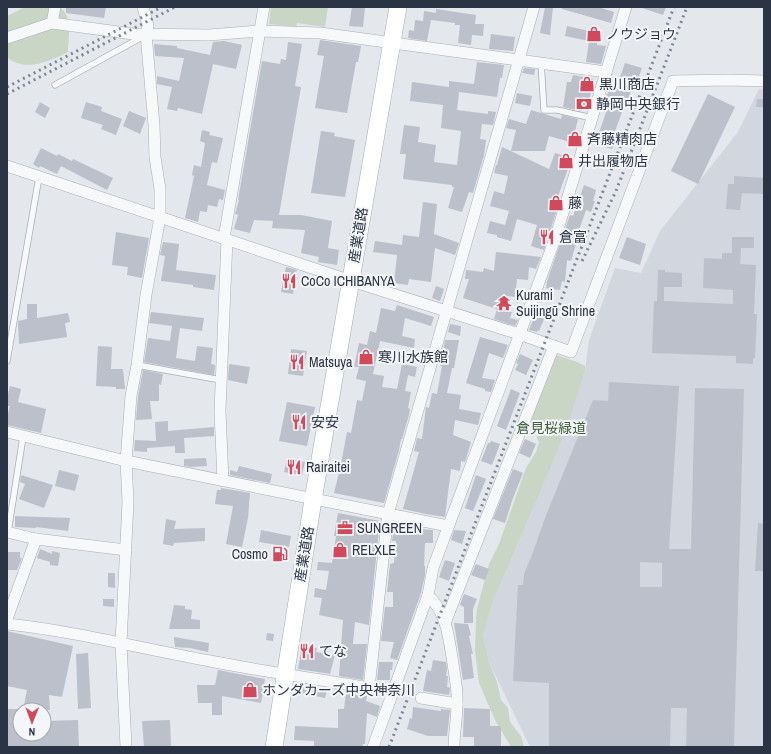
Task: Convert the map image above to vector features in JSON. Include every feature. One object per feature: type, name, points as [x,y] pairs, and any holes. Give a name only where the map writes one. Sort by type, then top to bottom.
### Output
[{"type":"main road","name":"産業道路","points":[[274,747],[313,500],[398,7]]},
{"type":"street","points":[[52,23],[55,7]]},
{"type":"street","points":[[126,747],[121,643],[128,502],[126,461],[131,396],[137,365],[146,295],[160,217],[160,189],[155,157],[154,125],[146,34],[148,26],[143,7]]},
{"type":"street","points":[[223,481],[220,411],[226,238],[264,7]]},
{"type":"street","points":[[369,688],[388,514],[534,7]]},
{"type":"street","points":[[373,747],[428,595],[433,568],[448,526],[555,239],[626,7]]},
{"type":"street","points":[[7,38],[52,23],[116,33],[209,35],[260,31],[320,33],[606,72]]},
{"type":"street","points":[[7,166],[39,178],[226,238],[351,281],[571,352],[673,81],[764,81]]},
{"type":"street","points":[[445,622],[554,346]]},
{"type":"street","points":[[7,432],[126,461],[313,500],[448,526]]},
{"type":"street","points":[[8,532],[36,539],[126,550]]},
{"type":"street","points":[[7,618],[36,539]]},
{"type":"street","points":[[428,595],[435,602],[445,622],[457,691],[458,704],[454,747]]},
{"type":"street","points":[[7,624],[392,692]]},
{"type":"street","points":[[421,698],[458,704]]},
{"type":"lane","points":[[55,85],[146,34]]},
{"type":"lane","points":[[541,62],[544,110],[557,110],[592,118]]},
{"type":"lane","points":[[7,361],[39,178]]},
{"type":"lane","points":[[137,365],[221,380]]},
{"type":"lane","points":[[8,532],[23,437]]},
{"type":"shaded area","points":[[759,89],[764,90],[764,747],[530,747],[489,662],[483,635],[494,599],[552,465],[585,371],[589,340],[615,268],[641,273],[660,231],[738,132]]},
{"type":"green space","points":[[25,7],[59,7],[64,11],[67,16],[69,27],[68,52],[46,62],[29,65],[14,62],[7,57],[7,16]]},
{"type":"green space","points":[[271,7],[328,7],[325,27],[297,23],[296,27],[269,24]]},
{"type":"green space","name":"倉見桜緑道","points":[[556,355],[585,366],[585,371],[552,465],[494,599],[483,635],[489,662],[497,682],[501,700],[508,708],[510,722],[521,736],[524,747],[511,747],[496,722],[479,683],[475,651],[477,609],[489,564],[499,544],[526,468],[536,452],[539,442],[537,438],[536,423],[528,421],[553,357]]},
{"type":"building","points":[[66,7],[106,7],[104,18],[66,13]]},
{"type":"building","points":[[352,7],[365,7],[363,27],[349,26]]},
{"type":"building","points":[[545,7],[553,7],[550,35],[540,33]]},
{"type":"building","points":[[562,7],[598,7],[614,12],[611,23],[562,9]]},
{"type":"building","points":[[666,7],[663,15],[642,8]]},
{"type":"building","points":[[436,9],[476,15],[475,24],[484,24],[483,36],[472,35],[471,45],[458,43],[460,25],[431,20],[427,41],[408,38],[409,30],[414,31],[415,20],[423,21],[424,11],[436,13]]},
{"type":"building","points":[[567,26],[598,33],[597,45],[606,46],[601,64],[586,62],[589,41],[565,36]]},
{"type":"building","points":[[491,34],[515,37],[513,51],[489,49]]},
{"type":"building","points":[[320,40],[361,46],[358,62],[356,62],[347,113],[315,108],[324,56],[317,55]]},
{"type":"building","points":[[224,41],[242,45],[236,69],[213,64],[202,114],[178,108],[177,111],[167,109],[172,87],[157,84],[157,76],[179,81],[184,58],[155,56],[154,44],[177,46],[177,48],[210,55],[213,42]]},
{"type":"building","points":[[288,42],[302,44],[295,86],[301,87],[279,215],[301,215],[332,221],[328,248],[339,250],[337,265],[318,262],[319,257],[301,253],[305,230],[272,228],[273,221],[254,220],[250,233],[234,229],[238,215],[235,214],[239,200],[262,61],[280,64],[281,59],[286,60]]},
{"type":"building","points":[[477,62],[504,65],[497,97],[459,92],[457,110],[488,114],[488,111],[496,112],[493,125],[482,124],[480,139],[486,140],[484,155],[473,193],[469,192],[462,212],[448,208],[454,187],[452,187],[452,185],[403,179],[406,154],[400,154],[404,125],[420,127],[418,142],[436,145],[434,162],[457,165],[461,131],[441,128],[443,105],[410,101],[412,82],[449,87],[449,81],[474,84]]},
{"type":"building","points":[[625,63],[642,68],[633,92],[631,91],[625,109],[623,109],[613,137],[616,138],[612,149],[595,144],[609,104],[604,102],[609,90],[615,92]]},
{"type":"building","points":[[524,68],[535,69],[534,75],[522,73]]},
{"type":"building","points":[[573,75],[594,79],[587,110],[581,109],[581,111],[563,107],[567,82],[571,82]]},
{"type":"building","points":[[517,93],[532,96],[530,106],[515,103]]},
{"type":"building","points":[[708,94],[735,107],[698,184],[671,171]]},
{"type":"building","points":[[757,99],[764,99],[764,107],[756,107]]},
{"type":"building","points":[[40,102],[50,108],[45,118],[35,112]]},
{"type":"building","points":[[86,102],[102,107],[101,111],[122,119],[116,135],[101,129],[103,125],[81,118]]},
{"type":"building","points":[[531,110],[561,119],[562,115],[578,119],[574,135],[579,136],[577,144],[549,136],[545,151],[511,151],[516,130],[506,128],[509,119],[526,124]]},
{"type":"building","points":[[129,111],[146,118],[140,134],[123,126]]},
{"type":"building","points":[[202,130],[210,132],[209,135],[223,138],[217,163],[212,162],[207,185],[225,190],[223,200],[219,199],[217,207],[208,205],[207,212],[200,211],[198,222],[185,218],[194,176],[192,175],[194,165],[201,167],[205,143],[200,141]]},
{"type":"building","points":[[321,131],[335,133],[334,136],[355,140],[345,197],[311,193]]},
{"type":"building","points":[[502,147],[549,169],[555,153],[572,158],[557,199],[560,200],[544,250],[531,246],[537,225],[517,219],[511,241],[497,237],[497,235],[487,233],[490,221],[505,225],[509,211],[490,206],[494,191],[504,194],[508,176],[494,173]]},
{"type":"building","points":[[41,148],[57,156],[58,154],[72,161],[73,159],[113,178],[107,190],[61,166],[57,174],[40,166],[39,168],[33,164]]},
{"type":"building","points":[[734,176],[764,178],[764,194],[742,193],[740,210],[726,209],[728,184],[734,184]]},
{"type":"building","points":[[584,185],[596,190],[593,201],[595,201],[591,212],[586,210],[577,236],[578,237],[571,261],[567,260],[565,282],[562,281],[560,290],[546,288],[547,281],[570,215],[573,216]]},
{"type":"building","points":[[423,202],[437,204],[434,234],[459,243],[455,255],[435,248],[431,282],[409,279],[408,285],[394,283],[397,255],[373,252],[375,241],[402,245],[403,235],[419,237]]},
{"type":"building","points":[[116,232],[149,238],[142,278],[127,275],[128,267],[112,265]]},
{"type":"building","points":[[627,237],[646,244],[640,265],[619,258]]},
{"type":"building","points":[[732,237],[754,237],[754,248],[741,248],[740,264],[756,265],[754,314],[757,314],[755,358],[753,358],[753,364],[736,363],[736,356],[652,353],[654,301],[657,301],[658,270],[682,273],[682,287],[664,287],[664,301],[733,304],[733,290],[703,288],[704,258],[722,259],[722,253],[732,253]]},
{"type":"building","points":[[163,242],[179,244],[176,270],[216,275],[214,290],[193,287],[193,285],[161,281],[165,256],[160,255]]},
{"type":"building","points":[[496,252],[541,257],[536,269],[529,267],[528,280],[517,279],[515,297],[508,296],[505,310],[512,312],[510,318],[518,320],[515,326],[494,319],[497,309],[463,298],[469,279],[465,279],[466,270],[483,272],[484,268],[494,271]]},
{"type":"building","name":"CoCo ICHIBANYA","points":[[286,267],[297,270],[293,294],[281,292]]},
{"type":"building","points":[[436,286],[444,289],[440,301],[432,298]]},
{"type":"building","points":[[27,304],[37,304],[37,318],[68,313],[70,322],[65,323],[67,337],[19,344],[18,321],[27,319]]},
{"type":"building","points":[[397,305],[434,317],[431,326],[405,318],[402,336],[415,339],[414,348],[380,341],[373,374],[384,376],[382,387],[397,389],[402,364],[417,367],[415,377],[408,375],[405,391],[411,392],[408,408],[410,409],[409,415],[384,503],[334,493],[347,432],[351,433],[357,400],[362,401],[366,381],[356,379],[359,367],[354,367],[359,343],[367,345],[370,331],[376,333],[381,308],[395,311]]},
{"type":"building","points":[[537,310],[544,312],[542,318],[544,319],[539,331],[538,330],[537,332],[529,330]]},
{"type":"building","points":[[151,312],[204,318],[202,331],[180,328],[176,358],[195,361],[197,346],[213,348],[211,364],[215,365],[214,375],[144,362],[148,338],[170,341],[172,326],[149,323]]},
{"type":"building","points":[[450,324],[461,326],[460,336],[448,332]]},
{"type":"building","points":[[480,337],[508,345],[503,358],[489,353],[482,378],[495,380],[491,392],[466,383]]},
{"type":"building","points":[[445,340],[459,340],[454,368],[452,368],[447,393],[461,395],[459,409],[481,413],[478,425],[455,420],[453,435],[471,442],[465,462],[461,461],[460,471],[451,469],[445,517],[403,509],[419,452],[414,451],[417,438],[422,439],[426,407],[429,408],[432,393],[437,394]]},
{"type":"building","points":[[98,346],[112,347],[111,369],[123,369],[125,389],[96,386]]},
{"type":"building","name":"Matsuya","points":[[291,349],[307,351],[303,376],[288,374]]},
{"type":"building","points":[[520,354],[533,360],[526,375],[515,370]]},
{"type":"building","points":[[229,364],[250,367],[247,384],[228,380]]},
{"type":"building","points":[[143,370],[163,374],[161,385],[159,384],[159,401],[150,401],[152,419],[136,420],[138,397]]},
{"type":"building","points":[[609,382],[679,386],[669,549],[691,549],[695,388],[744,389],[734,747],[686,747],[687,708],[671,708],[670,747],[549,747],[549,683],[513,681],[518,585],[523,585],[524,574],[545,518],[593,400],[608,401]],"holes":[[[640,562],[662,563],[662,587],[640,587]]]},
{"type":"building","points":[[10,386],[21,389],[18,402],[46,409],[41,433],[7,425],[7,417],[10,406],[7,406],[7,398]]},
{"type":"building","points":[[511,389],[520,393],[506,430],[497,426]]},
{"type":"building","points":[[287,402],[315,407],[307,446],[279,441]]},
{"type":"building","points":[[168,421],[168,431],[214,427],[214,436],[184,438],[185,453],[175,453],[175,446],[147,448],[147,452],[134,451],[135,440],[156,441],[155,422]]},
{"type":"building","points":[[525,439],[536,444],[530,458],[519,453]]},
{"type":"building","points":[[491,441],[500,444],[492,465],[481,461],[488,443]]},
{"type":"building","points":[[206,458],[207,466],[184,466],[184,459]]},
{"type":"building","name":"Rairaitei","points":[[287,459],[305,462],[302,475],[284,472]]},
{"type":"building","points":[[239,466],[272,474],[270,483],[230,475],[230,470],[237,472]]},
{"type":"building","points":[[513,469],[523,473],[505,523],[493,519]]},
{"type":"building","points":[[59,470],[79,475],[75,491],[55,486]]},
{"type":"building","points":[[21,475],[53,485],[44,508],[19,499],[25,484],[20,482]]},
{"type":"building","points":[[476,475],[486,479],[473,511],[465,508]]},
{"type":"building","points":[[221,488],[250,493],[248,518],[242,547],[226,544],[233,506],[215,504],[217,490],[221,490]]},
{"type":"building","points":[[338,513],[380,521],[369,625],[355,622],[353,644],[367,644],[363,680],[339,676],[343,620],[319,615],[322,598],[314,597],[315,588],[326,590],[329,571],[317,570],[318,562],[332,563],[336,536],[334,536]]},
{"type":"building","points":[[15,516],[70,518],[68,531],[36,527],[15,527]]},
{"type":"building","points":[[166,519],[176,521],[174,529],[205,528],[205,541],[174,543],[173,546],[163,544]]},
{"type":"building","points":[[758,523],[764,524],[764,571],[755,571]]},
{"type":"building","points":[[394,527],[433,530],[433,543],[425,543],[425,575],[421,593],[397,660],[390,658],[394,642],[381,641],[385,607],[393,607],[393,592],[387,592],[390,564],[394,563],[396,541],[392,541]]},
{"type":"building","points":[[261,530],[291,536],[289,547],[259,542]]},
{"type":"building","points":[[454,530],[466,531],[462,544],[451,540]]},
{"type":"building","points":[[40,549],[52,554],[52,551],[60,553],[58,566],[50,565],[50,562],[37,558]]},
{"type":"building","points":[[7,552],[20,552],[20,558],[22,558],[17,570],[7,570]]},
{"type":"building","points":[[445,560],[455,563],[449,581],[439,577]]},
{"type":"building","points":[[476,564],[489,569],[485,580],[471,575]]},
{"type":"building","points":[[108,573],[115,573],[115,588],[108,587]]},
{"type":"building","points":[[464,594],[477,599],[473,609],[473,623],[464,623],[464,607],[460,605]]},
{"type":"building","points":[[103,599],[114,599],[114,607],[103,606]]},
{"type":"building","points":[[174,605],[185,606],[185,609],[192,610],[191,619],[200,620],[200,629],[169,629]]},
{"type":"building","points":[[454,623],[468,624],[471,635],[469,636],[473,654],[471,654],[474,678],[463,680]]},
{"type":"building","points":[[7,631],[73,646],[62,697],[49,695],[49,702],[25,702],[27,690],[7,686]]},
{"type":"building","points":[[267,633],[274,634],[273,641],[266,640]]},
{"type":"building","points":[[174,637],[209,643],[208,652],[190,648],[175,647]]},
{"type":"building","points":[[302,646],[317,648],[316,652],[335,655],[330,674],[298,669]]},
{"type":"building","points":[[88,653],[91,708],[78,709],[76,654]]},
{"type":"building","points":[[433,660],[446,662],[446,676],[448,676],[447,687],[450,688],[449,695],[423,691],[427,670],[431,671]]},
{"type":"building","points":[[379,662],[393,662],[392,670],[390,670],[390,680],[377,680]]},
{"type":"building","points":[[218,670],[265,679],[261,703],[222,696],[222,715],[212,715],[212,703],[198,703],[197,685],[215,685]]},
{"type":"building","points":[[299,686],[327,690],[325,698],[297,692]]},
{"type":"building","points":[[346,693],[367,696],[366,701],[380,706],[377,717],[367,713],[365,744],[363,744],[362,747],[314,747],[314,741],[294,740],[295,726],[338,728],[338,709],[344,709]]},
{"type":"building","points":[[413,707],[441,711],[441,709],[450,710],[447,736],[428,736],[407,729],[410,718],[412,719]]},
{"type":"building","points":[[464,708],[490,709],[490,726],[501,726],[501,747],[474,747],[474,737],[463,737]]},
{"type":"building","points":[[7,709],[12,709],[12,742],[52,742],[52,721],[78,720],[79,747],[7,747]]},
{"type":"building","points":[[170,720],[171,747],[144,747],[142,721]]},
{"type":"railway","points":[[7,87],[162,7]]},
{"type":"railway","points":[[7,94],[175,7]]},
{"type":"railway","points":[[389,747],[674,7]]},
{"type":"railway","points":[[582,261],[616,191],[687,7]]},
{"type":"place","name":"ノウジョウ","points":[[594,34]]},
{"type":"place","name":"黒川商店","points":[[587,84]]},
{"type":"place","name":"静岡中央銀行","points":[[584,104]]},
{"type":"place","name":"斉藤精肉店","points":[[575,139]]},
{"type":"place","name":"井出履物店","points":[[566,161]]},
{"type":"place","name":"藤","points":[[556,203]]},
{"type":"place","name":"倉富","points":[[547,237]]},
{"type":"place","name":"CoCo ICHIBANYA","points":[[289,281]]},
{"type":"place","name":"Kurami Suijingū Shrine","points":[[504,303]]},
{"type":"place","name":"寒川水族館","points":[[366,357]]},
{"type":"place","name":"Matsuya","points":[[297,362]]},
{"type":"place","name":"安安","points":[[299,422]]},
{"type":"place","name":"Rairaitei","points":[[294,467]]},
{"type":"place","name":"SUNGREEN","points":[[345,528]]},
{"type":"place","name":"RELXLE","points":[[340,550]]},
{"type":"place","name":"Cosmo","points":[[280,554]]},
{"type":"place","name":"てな","points":[[307,651]]},
{"type":"place","name":"ホンダカーズ中央神奈川","points":[[250,690]]}]
